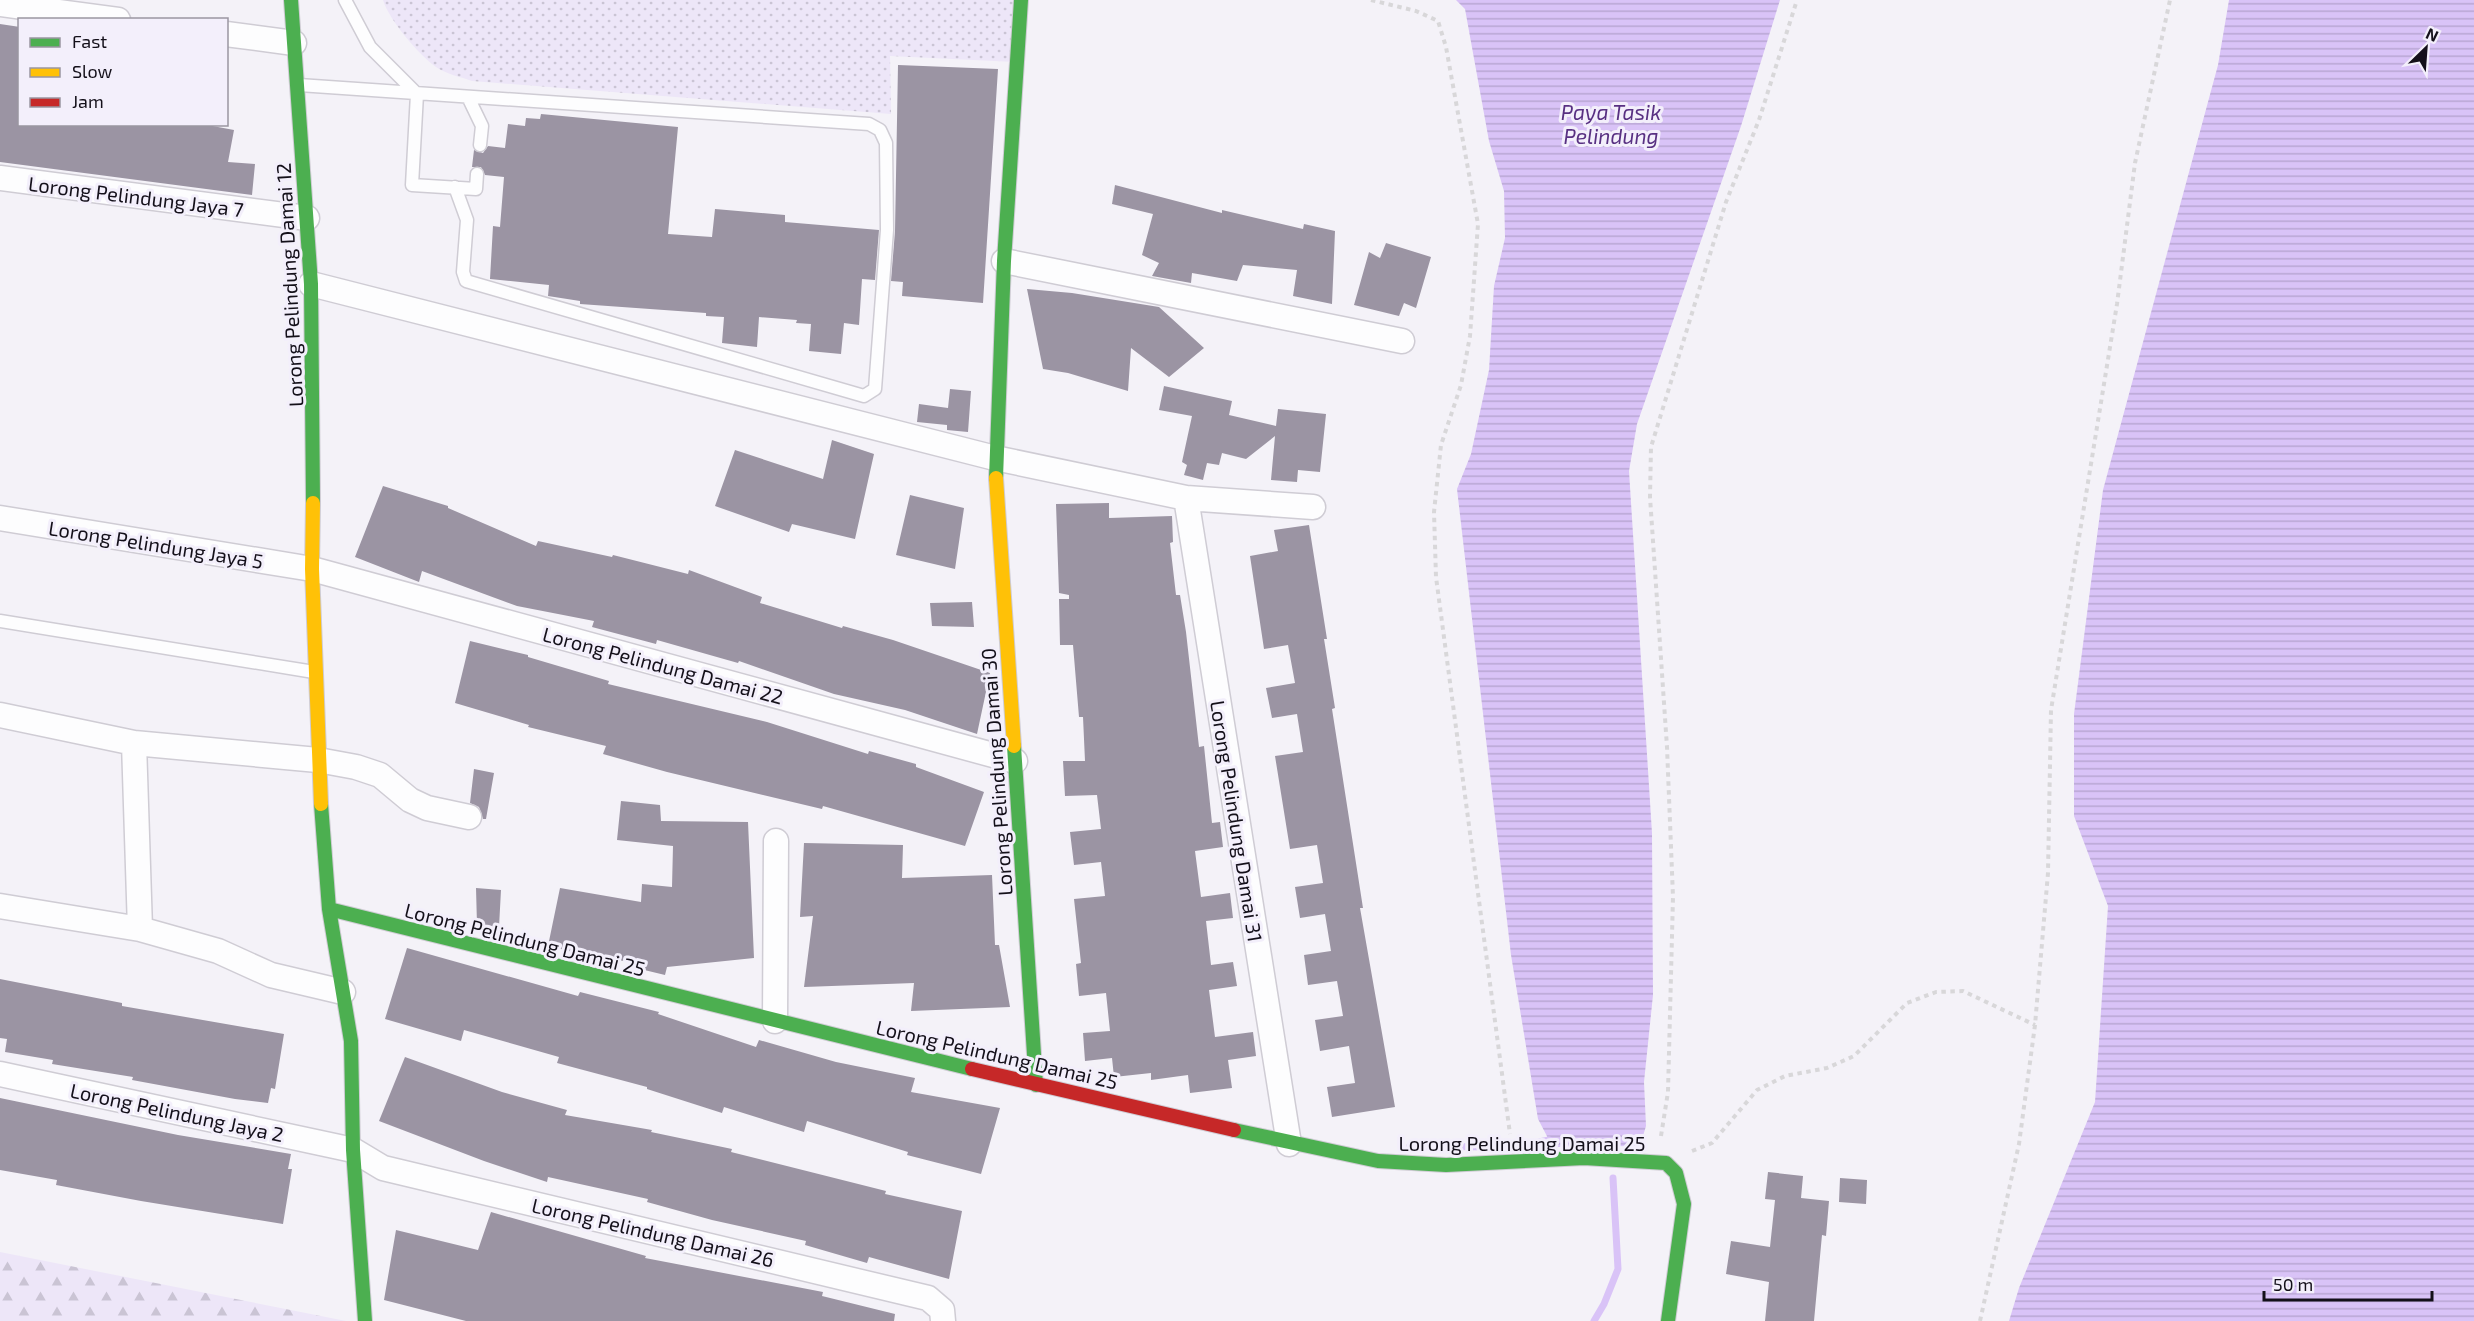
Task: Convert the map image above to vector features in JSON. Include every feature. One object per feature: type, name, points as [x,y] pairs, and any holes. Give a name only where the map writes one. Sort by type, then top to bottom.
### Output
[{"type":"street","name":"Lorong Pelindung Damai 12","points":[[291,0],[311,284],[314,419],[312,569],[318,760],[329,909],[351,1041],[353,1150],[365,1321]]},
{"type":"street","name":"Lorong Pelindung Damai 30","points":[[1021,0],[1004,261],[995,458],[1036,1085]]},
{"type":"street","points":[[0,4],[103,18]]},
{"type":"street","points":[[228,34],[294,43]]},
{"type":"street","name":"Lorong Pelindung Jaya 7","points":[[0,178],[307,218]]},
{"type":"street","points":[[1004,261],[1402,341]]},
{"type":"street","points":[[311,284],[995,458],[1186,498],[1313,507]]},
{"type":"street","name":"Lorong Pelindung Damai 31","points":[[1186,498],[1289,1144]]},
{"type":"street","name":"Lorong Pelindung Jaya 5","points":[[0,518],[312,569]]},
{"type":"street","name":"Lorong Pelindung Damai 22","points":[[312,569],[1015,761]]},
{"type":"street","points":[[0,715],[134,743],[318,760],[368,770],[380,775],[410,800],[427,808],[469,817]]},
{"type":"street","points":[[134,743],[140,929]]},
{"type":"street","points":[[775,1021],[776,841]]},
{"type":"street","points":[[0,906],[140,929],[218,951],[271,975],[343,992]]},
{"type":"street","name":"Lorong Pelindung Damai 25","points":[[329,909],[1036,1085],[1289,1144],[1378,1161],[1446,1165],[1584,1158],[1666,1163]]},
{"type":"street","name":"Lorong Pelindung Jaya 2","points":[[0,1074],[353,1150]]},
{"type":"street","name":"Lorong Pelindung Damai 26","points":[[353,1150],[383,1168],[928,1298],[942,1310],[943,1321]]},
{"type":"street","points":[[1666,1163],[1676,1173],[1684,1204],[1668,1321]]},
{"type":"lane","points":[[345,0],[370,47],[417,94],[412,185],[476,189],[477,174]]},
{"type":"lane","points":[[297,85],[869,124],[880,130],[886,143],[887,230],[874,389],[864,396],[466,281],[463,273],[467,220],[455,187]]},
{"type":"lane","points":[[468,97],[482,126],[480,145]]},
{"type":"lane","points":[[0,621],[315,672]]},
{"type":"path","points":[[1371,0],[1416,11],[1438,21],[1446,47],[1478,224],[1470,336],[1461,385],[1441,445],[1434,512],[1436,577],[1510,1137]]},
{"type":"path","points":[[1640,1162],[1660,1139],[1668,1092],[1673,897],[1667,747],[1650,497],[1651,447],[1726,202],[1759,120],[1797,0]]},
{"type":"path","points":[[1980,1321],[2019,1144],[2035,1025],[2048,873],[2051,710],[2117,304],[2135,163],[2170,0]]},
{"type":"path","points":[[1666,1163],[1712,1143],[1757,1090],[1785,1076],[1827,1068],[1854,1056],[1907,1003],[1936,992],[1963,991],[2035,1025]]},
{"type":"green space","points":[[383,0],[1017,0],[1015,62],[890,56],[891,114],[472,81],[444,72],[429,61],[398,27]]},
{"type":"green space","points":[[0,1252],[346,1321],[0,1321]]},
{"type":"water","name":"Paya Tasik Pelindung","points":[[1456,0],[1780,0],[1741,126],[1637,424],[1629,471],[1652,833],[1653,995],[1644,1082],[1646,1126],[1636,1146],[1557,1147],[1549,1140],[1538,1119],[1511,955],[1457,489],[1471,454],[1489,370],[1494,286],[1505,238],[1504,191],[1489,141],[1465,9]]},
{"type":"water","points":[[2229,0],[2474,0],[2474,1321],[2009,1321],[2019,1288],[2095,1102],[2108,906],[2074,816],[2074,714],[2103,490],[2218,65]]},
{"type":"building","points":[[0,24],[18,27],[18,126],[213,126],[234,130],[228,162],[255,164],[252,195],[0,162]]},
{"type":"building","points":[[898,65],[998,69],[983,303],[902,296],[903,282],[891,281],[895,231]]},
{"type":"building","points":[[541,114],[678,127],[668,234],[712,237],[715,209],[785,215],[785,222],[879,230],[875,280],[862,279],[859,325],[844,323],[841,354],[809,351],[811,324],[796,323],[797,320],[759,317],[757,347],[722,343],[724,317],[706,316],[706,313],[580,304],[580,301],[548,296],[549,285],[490,279],[493,226],[500,227],[504,177],[485,175],[481,167],[472,167],[474,150],[483,153],[488,146],[505,148],[508,124],[525,126],[526,118],[540,119]]},
{"type":"building","points":[[1115,185],[1222,213],[1222,210],[1303,229],[1304,224],[1335,231],[1332,304],[1293,296],[1297,270],[1243,265],[1237,281],[1192,273],[1191,283],[1152,276],[1159,263],[1142,255],[1153,214],[1112,204]]},
{"type":"building","points":[[1386,243],[1431,257],[1416,308],[1404,303],[1399,316],[1354,305],[1369,252],[1380,258]]},
{"type":"building","points":[[1027,289],[1072,293],[1159,307],[1204,348],[1169,377],[1131,348],[1128,391],[1068,373],[1043,369]]},
{"type":"building","points":[[1164,386],[1232,401],[1229,415],[1276,426],[1278,409],[1326,414],[1320,472],[1298,470],[1297,482],[1271,480],[1275,436],[1246,459],[1222,453],[1219,465],[1207,463],[1203,480],[1184,475],[1187,465],[1182,462],[1192,416],[1159,410]]},
{"type":"building","points":[[950,389],[971,391],[968,432],[947,430],[947,425],[917,422],[919,404],[948,408]]},
{"type":"building","points":[[832,440],[874,454],[855,539],[792,524],[789,532],[715,506],[735,450],[823,479]]},
{"type":"building","points":[[383,486],[448,506],[448,508],[536,546],[538,541],[612,557],[613,555],[688,574],[689,570],[762,597],[760,603],[842,628],[843,626],[893,640],[990,673],[977,734],[905,710],[834,694],[739,661],[738,663],[657,640],[656,644],[592,627],[594,621],[517,606],[422,571],[419,582],[355,557]]},
{"type":"building","points":[[910,495],[964,508],[955,569],[896,555]]},
{"type":"building","points":[[1109,503],[1109,518],[1172,516],[1173,542],[1170,543],[1176,595],[1180,595],[1186,632],[1199,747],[1204,746],[1212,823],[1220,822],[1223,847],[1195,851],[1201,897],[1230,893],[1233,918],[1206,921],[1211,965],[1233,962],[1237,986],[1209,990],[1215,1037],[1253,1032],[1256,1056],[1228,1060],[1232,1088],[1190,1093],[1188,1075],[1151,1080],[1151,1073],[1114,1077],[1112,1058],[1085,1061],[1083,1033],[1110,1031],[1106,993],[1079,996],[1076,964],[1081,963],[1074,899],[1105,896],[1101,862],[1074,865],[1070,832],[1101,829],[1097,795],[1065,796],[1063,761],[1085,761],[1083,717],[1079,717],[1073,645],[1060,645],[1059,599],[1069,599],[1069,595],[1059,593],[1056,504]]},
{"type":"building","points":[[1309,525],[1327,639],[1324,639],[1335,708],[1332,709],[1363,908],[1360,908],[1395,1107],[1332,1117],[1327,1087],[1355,1083],[1349,1046],[1320,1051],[1315,1020],[1343,1016],[1337,981],[1308,985],[1304,955],[1331,951],[1325,914],[1300,918],[1295,887],[1323,883],[1317,845],[1290,849],[1275,756],[1303,752],[1297,714],[1272,718],[1266,688],[1295,683],[1288,645],[1264,649],[1250,556],[1278,551],[1274,530]]},
{"type":"building","points":[[972,602],[974,627],[932,626],[930,603]]},
{"type":"building","points":[[470,641],[528,655],[528,657],[609,681],[608,684],[767,722],[868,754],[869,751],[916,764],[916,767],[984,792],[965,846],[823,806],[822,809],[667,772],[603,754],[606,746],[528,727],[529,725],[455,703]]},
{"type":"building","points":[[474,769],[494,773],[486,819],[483,819],[479,807],[470,803]]},
{"type":"building","points":[[621,801],[660,805],[661,821],[748,822],[754,958],[667,967],[665,975],[636,968],[638,963],[590,956],[548,946],[560,888],[641,902],[642,884],[672,887],[673,846],[617,840]]},
{"type":"building","points":[[804,843],[903,845],[902,878],[992,875],[995,945],[999,945],[1010,1007],[911,1011],[914,983],[804,987],[813,916],[800,917]]},
{"type":"building","points":[[476,888],[501,890],[499,927],[477,925]]},
{"type":"building","points":[[407,948],[578,996],[580,992],[659,1012],[658,1014],[756,1047],[759,1040],[836,1062],[915,1078],[911,1092],[1000,1108],[981,1174],[907,1155],[908,1152],[807,1121],[804,1132],[724,1107],[722,1113],[647,1089],[647,1087],[557,1063],[559,1057],[464,1030],[461,1041],[385,1019]]},
{"type":"building","points":[[0,979],[122,1003],[122,1006],[284,1034],[275,1089],[271,1088],[268,1103],[235,1099],[132,1080],[133,1077],[52,1064],[53,1060],[5,1052],[7,1039],[0,1038]]},
{"type":"building","points":[[405,1057],[502,1092],[567,1110],[565,1115],[652,1130],[651,1132],[732,1149],[731,1152],[886,1191],[885,1194],[962,1211],[949,1279],[869,1257],[867,1263],[805,1245],[806,1241],[712,1220],[647,1202],[648,1199],[548,1177],[547,1182],[379,1121]]},
{"type":"building","points":[[0,1098],[178,1135],[291,1154],[288,1169],[292,1169],[283,1224],[56,1185],[57,1180],[0,1170]]},
{"type":"building","points":[[1768,1172],[1803,1176],[1801,1198],[1829,1201],[1826,1236],[1822,1235],[1814,1321],[1765,1321],[1769,1282],[1726,1274],[1731,1241],[1770,1247],[1775,1200],[1765,1199]]},
{"type":"building","points":[[1840,1178],[1867,1180],[1866,1204],[1839,1202]]},
{"type":"building","points":[[491,1212],[646,1256],[645,1258],[823,1292],[822,1296],[895,1314],[894,1321],[466,1321],[384,1300],[396,1230],[478,1250]]},
{"type":"waterway","points":[[1523,1145],[1549,1140]]},
{"type":"waterway","points":[[1410,1146],[1491,1147]]},
{"type":"waterway","points":[[1594,1321],[1604,1304],[1618,1269],[1613,1178]]},
{"type":"traffic: fast","points":[[291,0],[311,284],[313,503]]},
{"type":"traffic: fast","points":[[996,478],[1004,261],[1021,0]]},
{"type":"traffic: fast","points":[[1014,746],[1036,1085]]},
{"type":"traffic: fast","points":[[321,804],[329,909],[351,1041],[353,1150],[365,1321]]},
{"type":"traffic: fast","points":[[329,909],[972,1069]]},
{"type":"traffic: fast","points":[[1234,1130],[1378,1161],[1446,1165],[1584,1158],[1666,1163],[1676,1173],[1684,1204],[1668,1321]]},
{"type":"traffic: slow","points":[[996,478],[1014,746]]},
{"type":"traffic: slow","points":[[313,503],[312,569],[321,804]]},
{"type":"traffic: jam","points":[[972,1069],[1234,1130]]}]
